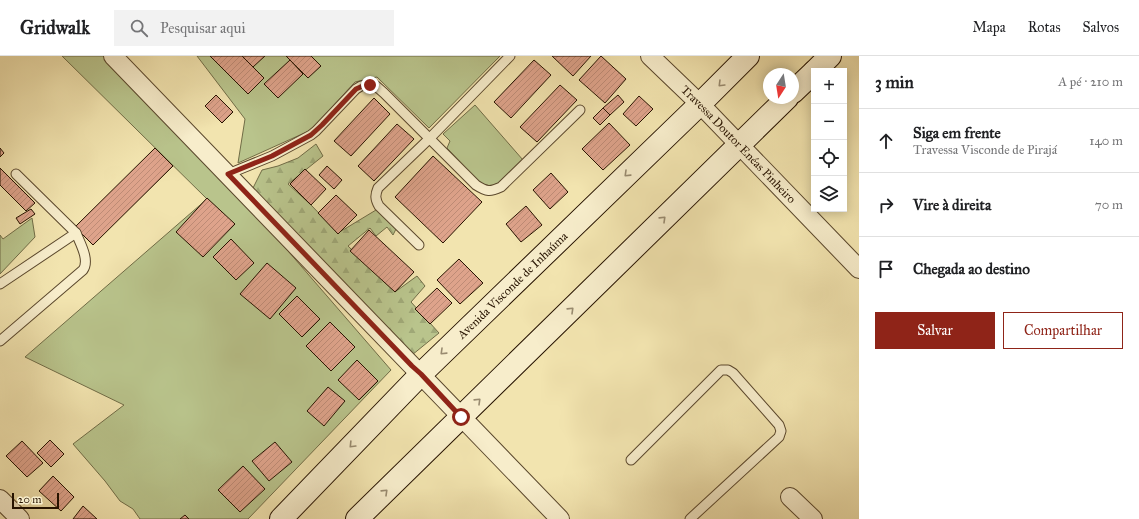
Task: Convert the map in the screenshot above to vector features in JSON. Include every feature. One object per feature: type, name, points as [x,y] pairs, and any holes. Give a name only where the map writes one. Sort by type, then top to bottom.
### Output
[{"type":"street","points":[[113,56],[560,519]]},
{"type":"street","name":"Travessa Doutor Enéas Pinheiro","points":[[650,56],[700,104],[859,268]]},
{"type":"street","name":"Avenida Visconde de Inhaúma","points":[[280,519],[421,374],[748,56]]},
{"type":"street","points":[[818,68],[830,56]]},
{"type":"street","points":[[799,86],[811,75]]},
{"type":"street","points":[[357,519],[781,104]]},
{"type":"street","points":[[790,497],[813,519]]},
{"type":"street","points":[[0,499],[20,519]]},
{"type":"lane","points":[[419,245],[379,206],[376,201],[375,194],[378,188],[429,139],[510,56]]},
{"type":"lane","points":[[228,174],[272,156],[311,135],[356,89],[365,85],[376,86],[476,186],[484,191],[492,191],[501,187],[580,110]]},
{"type":"lane","points":[[0,341],[84,270],[86,266],[86,258],[76,233],[16,174]]},
{"type":"lane","points":[[0,284],[76,233]]},
{"type":"lane","points":[[631,460],[722,370],[728,370],[732,373],[779,425],[781,431],[779,437],[690,519]]},
{"type":"green space","points":[[62,56],[105,56],[231,185],[391,370],[248,519],[140,519],[133,509],[120,501],[73,444],[124,405],[25,357],[207,199]]},
{"type":"green space","points":[[197,56],[500,56],[429,128],[377,77],[355,82],[311,130],[238,163],[245,119]]},
{"type":"green space","points":[[475,105],[523,160],[501,182],[491,186],[481,184],[447,148],[450,141],[443,134]]},
{"type":"green space","points":[[316,144],[323,156],[288,184],[338,233],[376,210],[397,227],[393,235],[387,227],[376,236],[370,228],[348,246],[395,292],[417,276],[425,286],[411,302],[439,333],[412,355],[253,188],[262,170],[278,166],[298,158]]},
{"type":"green space","points":[[32,218],[35,237],[0,274],[0,235],[3,239]]},
{"type":"building","points":[[210,56],[242,56],[264,78],[248,94]]},
{"type":"building","points":[[242,56],[265,56],[253,67]]},
{"type":"building","points":[[286,56],[311,56],[321,66],[308,78]]},
{"type":"building","points":[[552,56],[591,56],[573,76]]},
{"type":"building","points":[[601,56],[626,79],[605,103],[579,80]]},
{"type":"building","points":[[290,60],[303,74],[278,98],[264,84]]},
{"type":"building","points":[[534,60],[551,75],[511,118],[494,102]]},
{"type":"building","points":[[560,85],[577,100],[537,142],[520,127]]},
{"type":"building","points":[[216,95],[233,112],[222,123],[205,106]]},
{"type":"building","points":[[618,95],[624,102],[610,115],[603,108]]},
{"type":"building","points":[[639,96],[653,109],[636,126],[623,114]]},
{"type":"building","points":[[374,98],[390,114],[351,156],[334,141]]},
{"type":"building","points":[[603,108],[610,115],[600,125],[593,118]]},
{"type":"building","points":[[609,123],[630,145],[603,170],[582,149]]},
{"type":"building","points":[[397,124],[414,139],[374,181],[358,166]]},
{"type":"building","points":[[0,148],[4,153],[0,157]]},
{"type":"building","points":[[155,148],[173,166],[93,245],[75,227]]},
{"type":"building","points":[[433,156],[482,202],[443,243],[395,197]]},
{"type":"building","points":[[327,166],[342,180],[334,189],[319,175]]},
{"type":"building","points":[[0,168],[35,203],[26,211],[0,185]]},
{"type":"building","points":[[305,169],[326,189],[311,205],[290,184]]},
{"type":"building","points":[[551,173],[568,192],[550,209],[533,190]]},
{"type":"building","points":[[336,195],[357,215],[338,234],[318,213]]},
{"type":"building","points":[[207,198],[235,224],[203,257],[176,232]]},
{"type":"building","points":[[526,206],[542,225],[521,242],[506,224]]},
{"type":"building","points":[[31,209],[35,214],[20,224],[16,218]]},
{"type":"building","points":[[369,230],[414,272],[395,292],[350,251]]},
{"type":"building","points":[[231,239],[254,263],[236,280],[213,257]]},
{"type":"building","points":[[459,259],[483,283],[460,304],[437,280]]},
{"type":"building","points":[[267,263],[296,288],[270,319],[240,294]]},
{"type":"building","points":[[437,288],[452,303],[430,324],[415,309]]},
{"type":"building","points":[[297,296],[320,319],[302,337],[279,314]]},
{"type":"building","points":[[330,322],[355,347],[331,371],[306,346]]},
{"type":"building","points":[[357,360],[378,381],[359,400],[338,380]]},
{"type":"building","points":[[328,387],[345,401],[324,426],[307,411]]},
{"type":"building","points":[[50,440],[64,454],[51,467],[37,453]]},
{"type":"building","points":[[22,441],[43,463],[27,477],[6,456]]},
{"type":"building","points":[[275,442],[292,462],[269,481],[252,461]]},
{"type":"building","points":[[243,466],[265,489],[240,512],[218,490]]},
{"type":"building","points":[[53,476],[74,497],[61,511],[39,491]]},
{"type":"building","points":[[83,506],[97,519],[73,519]]},
{"type":"building","points":[[185,515],[189,519],[180,519]]},
{"type":"route","points":[[370,85],[361,86],[356,89],[311,135],[272,156],[228,174],[461,417]]}]
